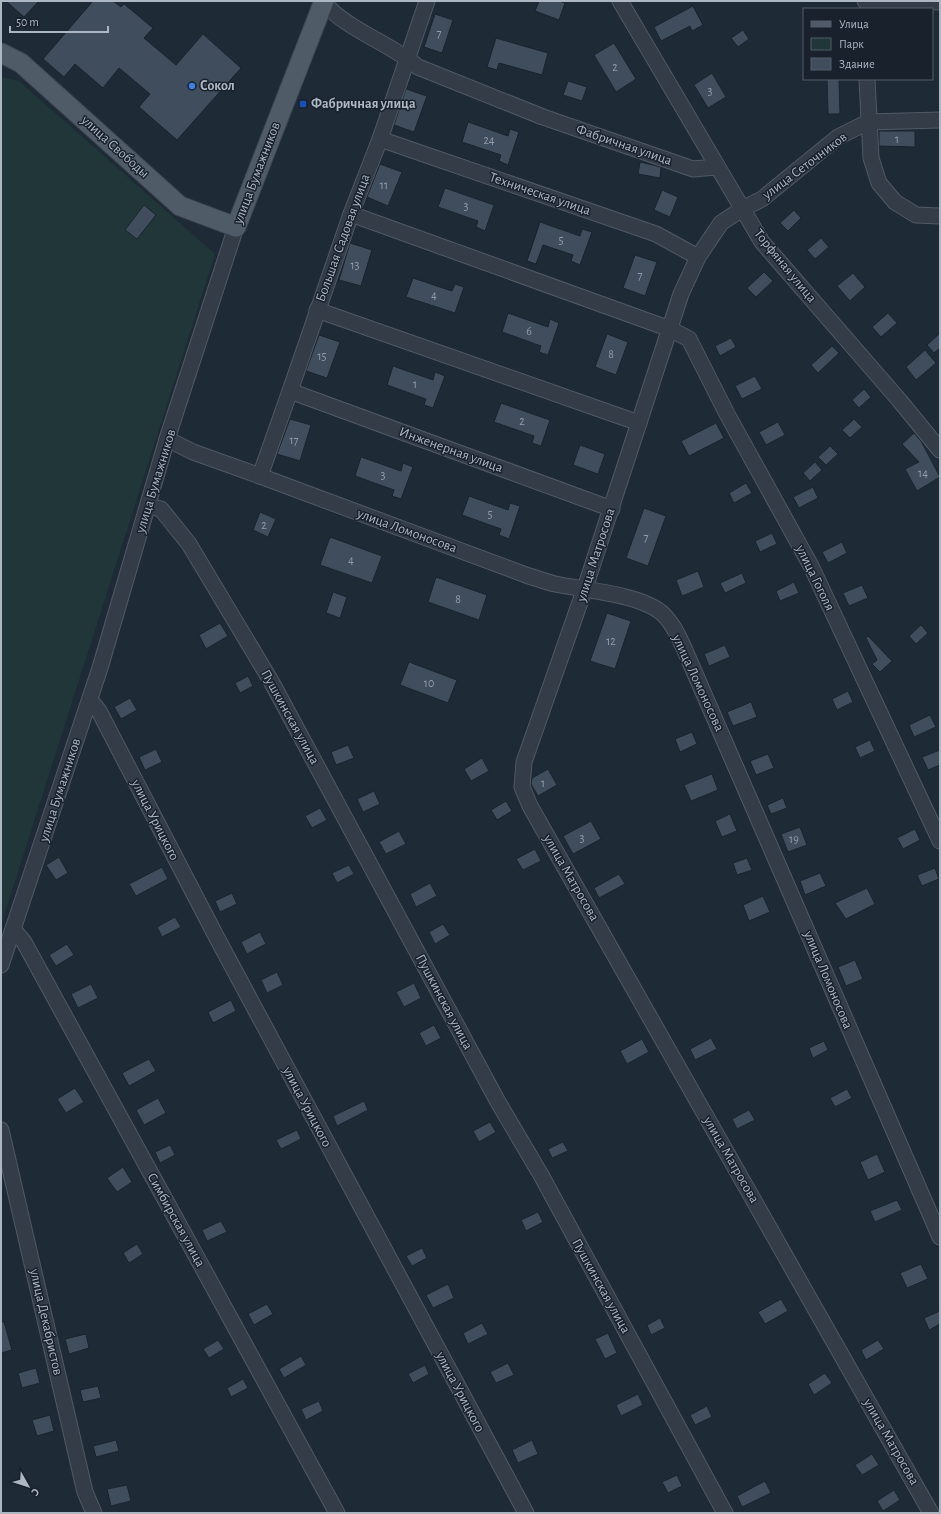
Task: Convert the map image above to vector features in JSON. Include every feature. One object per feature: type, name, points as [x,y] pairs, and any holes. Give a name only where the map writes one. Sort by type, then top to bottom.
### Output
[{"type":"main road","name":"улица Бумажников","points":[[236,227],[323,2]]},
{"type":"main road","name":"улица Свободы","points":[[1,53],[21,63],[180,206],[236,227]]},
{"type":"street","name":"Большая Садовая улица","points":[[260,476],[351,214],[380,139],[427,1]]},
{"type":"street","name":"Торфяная улица","points":[[620,1],[762,242],[900,400],[940,450]]},
{"type":"street","points":[[865,1],[940,2]]},
{"type":"street","name":"Фабричная улица","points":[[323,2],[343,19],[408,58],[418,67],[543,117],[693,169],[717,167]]},
{"type":"street","points":[[867,80],[871,158],[879,183],[895,202],[916,215],[940,216]]},
{"type":"street","name":"улица Сеточников","points":[[742,209],[762,199],[838,137],[868,122],[940,120]]},
{"type":"street","name":"Техническая улица","points":[[380,139],[656,234],[698,257]]},
{"type":"street","name":"улица Матросова","points":[[742,209],[721,223],[698,257],[681,294],[586,588],[524,762],[522,787],[530,806],[931,1513]]},
{"type":"street","points":[[351,214],[670,329]]},
{"type":"street","name":"улица Бумажников","points":[[1,965],[90,700],[167,439],[236,227]]},
{"type":"street","points":[[317,310],[639,423]]},
{"type":"street","name":"улица Гоголя","points":[[670,329],[689,339],[727,414],[811,566],[940,841]]},
{"type":"street","name":"Инженерная улица","points":[[290,391],[612,509]]},
{"type":"street","name":"улица Ломоносова","points":[[167,439],[193,452],[526,575],[554,584],[586,588],[640,601],[663,614],[677,633],[940,1237]]},
{"type":"street","name":"Пушкинская улица","points":[[148,506],[161,509],[189,544],[271,681],[498,1102],[541,1175],[725,1513]]},
{"type":"street","name":"улица Урицкого","points":[[90,700],[98,711],[217,938],[526,1513]]},
{"type":"street","name":"Симбирская улица","points":[[13,929],[24,942],[337,1513]]},
{"type":"street","name":"улица Декабристов","points":[[1,1130],[85,1492],[94,1513]]},
{"type":"green space","points":[[1,77],[19,81],[215,254],[1,925]]},
{"type":"building","points":[[6,1],[39,1],[24,17]]},
{"type":"building","points":[[93,1],[113,1],[121,7],[124,4],[153,28],[144,38],[176,65],[203,34],[241,68],[177,140],[139,107],[150,94],[119,68],[103,88],[75,64],[64,77],[43,59]]},
{"type":"building","points":[[539,1],[559,1],[565,3],[559,20],[535,11]]},
{"type":"building","points":[[693,6],[703,25],[692,31],[690,26],[661,41],[654,27]]},
{"type":"building","points":[[435,14],[453,20],[442,53],[424,47]]},
{"type":"building","points":[[743,30],[749,39],[738,47],[731,38]]},
{"type":"building","points":[[496,38],[548,53],[542,75],[499,63],[497,70],[487,67]]},
{"type":"building","points":[[614,43],[636,79],[616,92],[594,55]]},
{"type":"building","points":[[712,73],[726,97],[708,108],[694,85]]},
{"type":"building","points":[[827,80],[839,80],[840,114],[828,114]]},
{"type":"building","points":[[568,81],[587,87],[582,101],[563,95]]},
{"type":"building","points":[[406,89],[427,96],[414,132],[394,125]]},
{"type":"building","points":[[468,122],[508,136],[510,129],[519,132],[508,165],[499,161],[501,155],[462,142]]},
{"type":"building","points":[[879,131],[915,131],[915,147],[879,146]]},
{"type":"building","points":[[640,162],[661,167],[660,178],[638,174]]},
{"type":"building","points":[[380,164],[402,172],[388,206],[367,197]]},
{"type":"building","points":[[445,188],[494,205],[485,231],[476,227],[478,221],[438,207]]},
{"type":"building","points":[[662,190],[678,197],[670,217],[654,210]]},
{"type":"building","points":[[144,205],[156,215],[137,239],[125,230]]},
{"type":"building","points":[[794,210],[801,218],[788,231],[780,223]]},
{"type":"building","points":[[540,222],[580,236],[582,229],[592,232],[580,265],[571,261],[573,255],[543,245],[536,264],[527,261]]},
{"type":"building","points":[[821,238],[829,247],[815,259],[807,250]]},
{"type":"building","points":[[350,243],[372,250],[361,286],[339,280]]},
{"type":"building","points":[[635,255],[657,262],[645,296],[623,288]]},
{"type":"building","points":[[764,272],[773,281],[756,297],[747,288]]},
{"type":"building","points":[[853,273],[865,287],[850,301],[837,286]]},
{"type":"building","points":[[413,278],[452,291],[455,284],[464,287],[455,313],[406,297]]},
{"type":"building","points":[[508,313],[548,327],[550,319],[559,323],[548,355],[539,352],[541,346],[502,332]]},
{"type":"building","points":[[888,313],[897,323],[881,337],[872,327]]},
{"type":"building","points":[[940,333],[940,348],[934,353],[927,345]]},
{"type":"building","points":[[607,334],[628,342],[616,375],[595,367]]},
{"type":"building","points":[[319,335],[340,342],[327,378],[306,371]]},
{"type":"building","points":[[731,338],[736,347],[720,356],[715,346]]},
{"type":"building","points":[[832,346],[839,353],[818,373],[811,365]]},
{"type":"building","points":[[925,350],[936,363],[916,380],[906,367]]},
{"type":"building","points":[[393,366],[433,380],[435,372],[445,376],[433,408],[424,405],[426,399],[387,385]]},
{"type":"building","points":[[755,376],[762,389],[742,399],[735,386]]},
{"type":"building","points":[[864,389],[871,397],[859,408],[852,400]]},
{"type":"building","points":[[501,403],[550,420],[541,446],[532,443],[534,436],[494,422]]},
{"type":"building","points":[[290,419],[311,425],[300,461],[277,454]]},
{"type":"building","points":[[854,419],[862,427],[850,438],[842,430]]},
{"type":"building","points":[[778,422],[785,435],[766,445],[759,432]]},
{"type":"building","points":[[716,423],[724,438],[689,456],[681,441]]},
{"type":"building","points":[[914,433],[921,441],[940,477],[917,491],[905,469],[919,462],[902,444]]},
{"type":"building","points":[[580,445],[605,454],[598,474],[573,465]]},
{"type":"building","points":[[830,446],[838,454],[826,465],[818,457]]},
{"type":"building","points":[[361,457],[401,471],[403,463],[413,467],[401,499],[392,496],[394,490],[355,476]]},
{"type":"building","points":[[815,462],[822,470],[810,481],[803,473]]},
{"type":"building","points":[[746,483],[752,493],[734,503],[729,493]]},
{"type":"building","points":[[813,487],[818,498],[799,508],[793,497]]},
{"type":"building","points":[[469,496],[508,510],[510,503],[520,506],[509,539],[499,535],[501,529],[462,515]]},
{"type":"building","points":[[644,508],[666,516],[648,566],[626,558]]},
{"type":"building","points":[[260,512],[276,519],[268,537],[253,530]]},
{"type":"building","points":[[772,533],[777,544],[760,552],[755,541]]},
{"type":"building","points":[[330,537],[382,556],[372,583],[320,565]]},
{"type":"building","points":[[842,542],[847,553],[828,563],[822,552]]},
{"type":"building","points":[[698,571],[704,587],[682,596],[676,580]]},
{"type":"building","points":[[742,573],[746,583],[725,593],[720,583]]},
{"type":"building","points":[[436,577],[487,595],[479,620],[428,602]]},
{"type":"building","points":[[794,582],[799,593],[780,601],[776,591]]},
{"type":"building","points":[[862,585],[868,598],[849,606],[843,593]]},
{"type":"building","points":[[333,592],[347,597],[340,618],[326,613]]},
{"type":"building","points":[[607,613],[631,621],[615,669],[590,661]]},
{"type":"building","points":[[220,623],[228,636],[206,649],[199,635]]},
{"type":"building","points":[[921,625],[928,633],[916,644],[909,636]]},
{"type":"building","points":[[868,636],[892,661],[880,672],[872,664],[877,660],[866,638]]},
{"type":"building","points":[[725,645],[730,657],[709,666],[704,654]]},
{"type":"building","points":[[409,662],[457,680],[448,703],[400,685]]},
{"type":"building","points":[[248,676],[253,686],[240,693],[235,683]]},
{"type":"building","points":[[848,691],[853,702],[837,710],[832,699]]},
{"type":"building","points":[[130,698],[137,710],[121,719],[114,707]]},
{"type":"building","points":[[751,702],[757,717],[733,726],[727,712]]},
{"type":"building","points":[[930,715],[936,727],[914,737],[909,725]]},
{"type":"building","points":[[692,732],[697,744],[680,752],[675,739]]},
{"type":"building","points":[[870,740],[875,751],[860,758],[855,747]]},
{"type":"building","points":[[348,745],[354,758],[336,765],[331,752]]},
{"type":"building","points":[[156,749],[162,762],[145,770],[139,757]]},
{"type":"building","points":[[940,750],[940,765],[928,770],[922,757]]},
{"type":"building","points":[[768,754],[774,768],[756,775],[750,761]]},
{"type":"building","points":[[482,758],[489,771],[471,781],[464,769]]},
{"type":"building","points":[[548,769],[557,785],[538,796],[531,784],[532,778]]},
{"type":"building","points":[[712,774],[718,790],[691,801],[684,785]]},
{"type":"building","points":[[374,791],[380,804],[363,812],[357,799]]},
{"type":"building","points":[[783,798],[787,808],[771,814],[767,805]]},
{"type":"building","points":[[506,801],[512,811],[497,820],[491,810]]},
{"type":"building","points":[[320,808],[327,820],[312,828],[305,816]]},
{"type":"building","points":[[730,814],[737,831],[722,837],[715,821]]},
{"type":"building","points":[[591,821],[601,839],[573,854],[563,836]]},
{"type":"building","points":[[800,827],[807,845],[788,852],[781,834]]},
{"type":"building","points":[[915,829],[920,840],[903,849],[897,838]]},
{"type":"building","points":[[399,831],[406,844],[386,854],[379,842]]},
{"type":"building","points":[[535,849],[541,861],[523,870],[516,859]]},
{"type":"building","points":[[59,857],[68,873],[56,880],[46,865]]},
{"type":"building","points":[[747,858],[752,870],[737,875],[733,863]]},
{"type":"building","points":[[349,865],[354,874],[337,883],[332,873]]},
{"type":"building","points":[[162,867],[168,879],[136,896],[129,884]]},
{"type":"building","points":[[935,868],[939,879],[922,886],[917,875]]},
{"type":"building","points":[[820,873],[826,886],[805,895],[800,881]]},
{"type":"building","points":[[619,874],[625,884],[599,898],[594,888]]},
{"type":"building","points":[[430,883],[437,896],[416,907],[410,894]]},
{"type":"building","points":[[867,888],[875,904],[846,919],[835,903]]},
{"type":"building","points":[[232,893],[237,904],[220,912],[215,901]]},
{"type":"building","points":[[763,896],[770,912],[749,921],[743,905]]},
{"type":"building","points":[[175,917],[181,927],[162,937],[157,927]]},
{"type":"building","points":[[443,924],[450,935],[435,944],[429,932]]},
{"type":"building","points":[[260,932],[266,944],[247,954],[241,942]]},
{"type":"building","points":[[67,944],[74,955],[56,966],[49,955]]},
{"type":"building","points":[[855,960],[863,979],[846,986],[838,967]]},
{"type":"building","points":[[277,972],[283,985],[267,993],[261,980]]},
{"type":"building","points":[[414,983],[421,998],[404,1007],[396,992]]},
{"type":"building","points":[[91,984],[98,998],[78,1008],[71,994]]},
{"type":"building","points":[[231,1000],[236,1011],[213,1023],[208,1012]]},
{"type":"building","points":[[434,1025],[441,1038],[426,1046],[419,1033]]},
{"type":"building","points":[[711,1038],[717,1049],[695,1060],[690,1049]]},
{"type":"building","points":[[642,1039],[649,1052],[627,1064],[620,1051]]},
{"type":"building","points":[[824,1041],[828,1050],[813,1058],[809,1048]]},
{"type":"building","points":[[149,1059],[156,1071],[129,1086],[122,1073]]},
{"type":"building","points":[[75,1088],[84,1102],[66,1113],[57,1099]]},
{"type":"building","points":[[847,1089],[852,1098],[835,1107],[830,1098]]},
{"type":"building","points":[[158,1098],[166,1113],[144,1125],[136,1110]]},
{"type":"building","points":[[364,1101],[368,1110],[337,1126],[333,1116]]},
{"type":"building","points":[[749,1110],[755,1120],[737,1129],[732,1119]]},
{"type":"building","points":[[490,1122],[496,1132],[479,1142],[473,1131]]},
{"type":"building","points":[[297,1130],[301,1139],[281,1149],[276,1140]]},
{"type":"building","points":[[563,1142],[568,1151],[552,1158],[548,1149]]},
{"type":"building","points":[[170,1145],[175,1155],[160,1163],[155,1152]]},
{"type":"building","points":[[877,1154],[885,1172],[868,1180],[860,1162]]},
{"type":"building","points":[[123,1167],[132,1182],[117,1192],[107,1178]]},
{"type":"building","points":[[897,1200],[902,1210],[875,1222],[870,1211]]},
{"type":"building","points":[[538,1212],[543,1222],[526,1231],[521,1220]]},
{"type":"building","points":[[221,1221],[227,1232],[207,1241],[202,1230]]},
{"type":"building","points":[[137,1244],[143,1254],[129,1263],[123,1253]]},
{"type":"building","points":[[422,1248],[427,1258],[412,1266],[406,1256]]},
{"type":"building","points":[[921,1264],[928,1279],[907,1288],[900,1273]]},
{"type":"building","points":[[448,1284],[454,1298],[433,1308],[426,1295]]},
{"type":"building","points":[[781,1299],[788,1311],[765,1324],[758,1312]]},
{"type":"building","points":[[267,1304],[273,1314],[254,1325],[248,1314]]},
{"type":"building","points":[[940,1311],[940,1324],[929,1330],[924,1318]]},
{"type":"building","points":[[660,1318],[665,1328],[651,1335],[647,1325]]},
{"type":"building","points":[[1,1322],[4,1322],[12,1350],[1,1353]]},
{"type":"building","points":[[482,1323],[488,1334],[468,1344],[463,1333]]},
{"type":"building","points":[[608,1333],[617,1353],[605,1359],[595,1339]]},
{"type":"building","points":[[86,1334],[89,1348],[69,1354],[65,1339]]},
{"type":"building","points":[[218,1340],[224,1349],[209,1358],[203,1349]]},
{"type":"building","points":[[878,1340],[884,1349],[866,1360],[861,1350]]},
{"type":"building","points":[[301,1356],[306,1365],[284,1378],[279,1369]]},
{"type":"building","points":[[508,1363],[514,1375],[496,1383],[490,1372]]},
{"type":"building","points":[[425,1365],[429,1374],[413,1383],[408,1374]]},
{"type":"building","points":[[36,1368],[40,1383],[22,1388],[18,1373]]},
{"type":"building","points":[[825,1373],[832,1383],[814,1395],[808,1384]]},
{"type":"building","points":[[243,1379],[248,1388],[231,1397],[227,1388]]},
{"type":"building","points":[[98,1386],[101,1398],[83,1402],[80,1390]]},
{"type":"building","points":[[638,1394],[643,1405],[621,1416],[616,1405]]},
{"type":"building","points":[[319,1401],[323,1411],[306,1420],[301,1409]]},
{"type":"building","points":[[707,1406],[712,1417],[695,1425],[690,1415]]},
{"type":"building","points":[[50,1415],[54,1431],[37,1436],[32,1420]]},
{"type":"building","points":[[116,1440],[119,1451],[96,1457],[93,1446]]},
{"type":"building","points":[[532,1440],[538,1454],[518,1463],[512,1450]]},
{"type":"building","points":[[872,1454],[879,1465],[862,1475],[855,1465]]},
{"type":"building","points":[[677,1475],[682,1486],[668,1493],[662,1482]]},
{"type":"building","points":[[765,1481],[771,1493],[742,1507],[737,1496]]},
{"type":"building","points":[[127,1485],[131,1501],[111,1506],[107,1489]]},
{"type":"building","points":[[894,1490],[900,1500],[883,1511],[877,1501]]},
{"type":"place","name":"Сокол","points":[[192,86]]},
{"type":"place","name":"Фабричная улица","points":[[303,104]]}]
